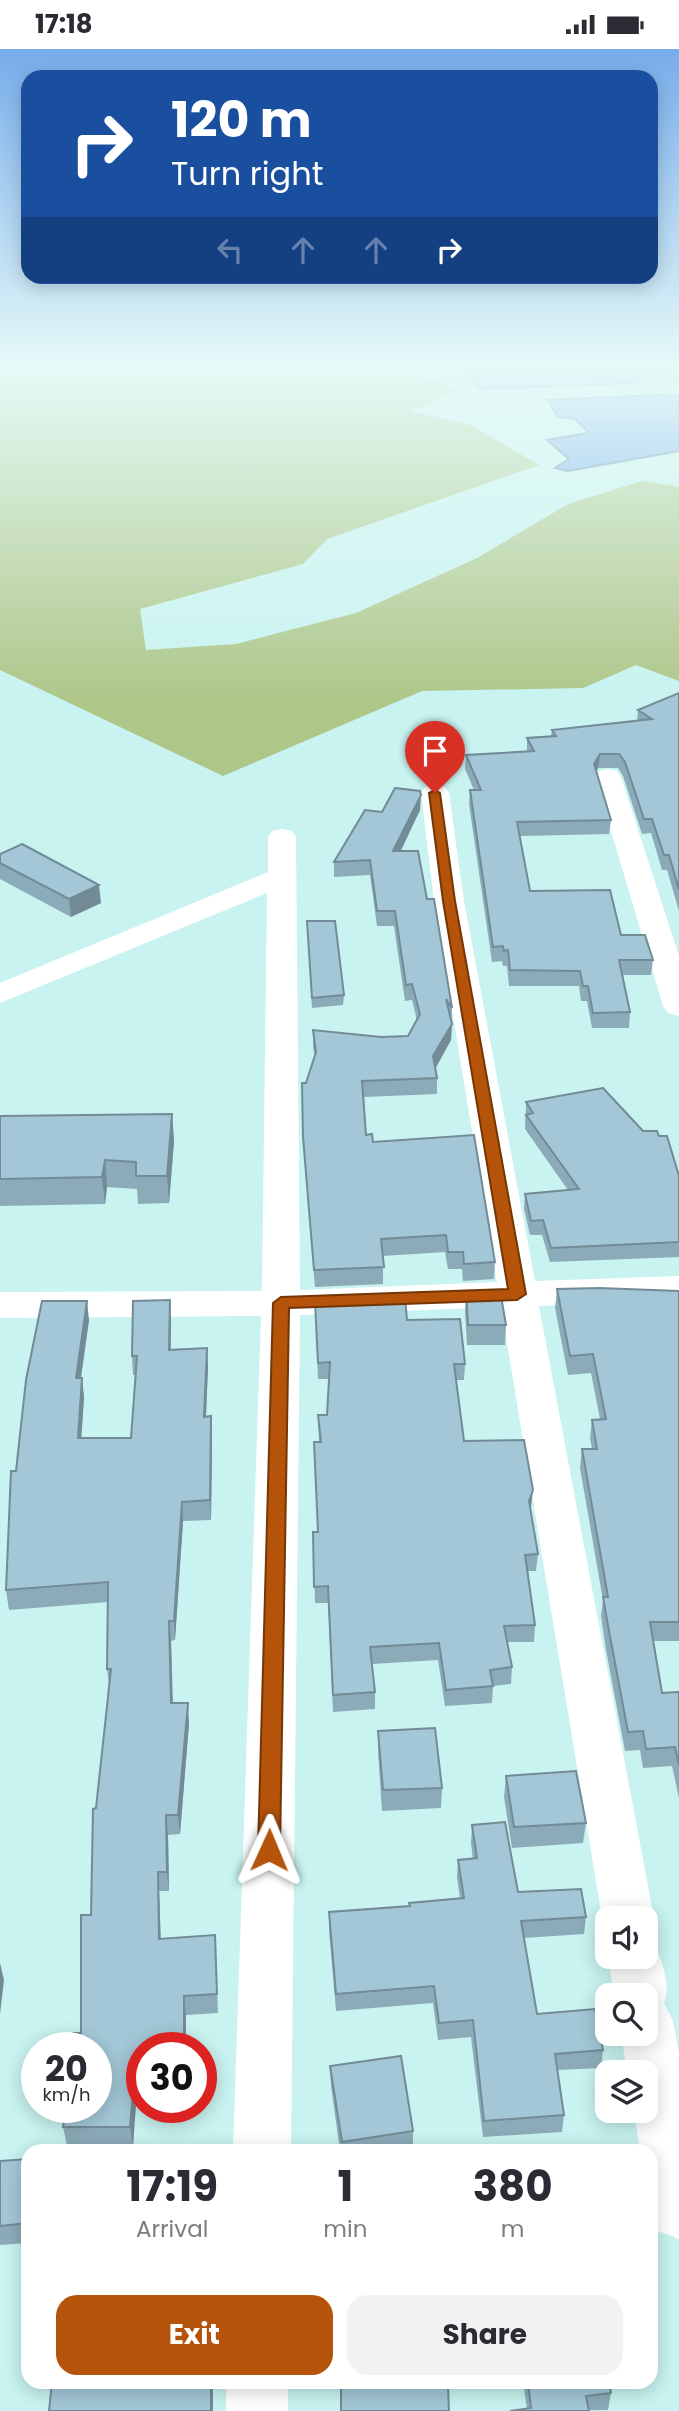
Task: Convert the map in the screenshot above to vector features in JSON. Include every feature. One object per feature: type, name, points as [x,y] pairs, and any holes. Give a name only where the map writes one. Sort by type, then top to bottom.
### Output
[{"type":"street","points":[[608,777],[679,1006]]},
{"type":"street","points":[[435,793],[449,901],[626,1906]]},
{"type":"street","points":[[0,994],[282,856],[281,1303],[262,2144]]},
{"type":"street","points":[[1,1314],[679,1288]]},
{"type":"street","points":[[650,2046],[679,2210]]},
{"type":"street","points":[[257,2389],[257,2411]]},
{"type":"green space","points":[[0,478],[501,478],[327,539],[303,564],[140,609],[146,650],[236,644],[356,613],[477,558],[568,504],[642,481],[679,487],[679,681],[636,665],[583,688],[422,691],[223,776],[0,670]]},
{"type":"building","points":[[679,693],[679,890],[669,855],[664,855],[652,819],[644,819],[625,762],[619,754],[600,754],[594,764],[611,820],[517,822],[530,891],[610,890],[621,935],[645,935],[653,960],[619,960],[630,1012],[593,1013],[588,986],[583,986],[580,971],[510,970],[508,950],[504,951],[503,946],[493,947],[470,790],[481,790],[466,755],[534,751],[527,738],[556,736],[552,730],[652,719],[638,710]]},
{"type":"building","points":[[395,788],[420,791],[421,795],[393,851],[418,851],[427,899],[434,899],[452,1008],[446,999],[452,1024],[433,1056],[437,1078],[362,1081],[366,1135],[372,1134],[373,1142],[474,1135],[495,1262],[464,1264],[463,1252],[448,1252],[446,1235],[381,1239],[384,1267],[314,1270],[303,1137],[302,1083],[306,1083],[316,1052],[313,1030],[381,1037],[408,1036],[420,1014],[412,984],[406,985],[395,911],[377,911],[370,860],[334,862],[365,810],[382,812]]},
{"type":"building","points":[[22,844],[99,885],[69,899],[0,863],[0,854]]},
{"type":"building","points":[[307,921],[335,921],[344,995],[312,998]]},
{"type":"building","points":[[603,1088],[643,1131],[657,1131],[659,1136],[667,1136],[679,1176],[679,1242],[551,1248],[543,1220],[531,1221],[525,1194],[579,1189],[526,1115],[533,1113],[526,1102]]},
{"type":"building","points":[[172,1114],[167,1176],[136,1176],[136,1162],[105,1160],[102,1177],[0,1179],[0,1116]]},
{"type":"building","points":[[557,1289],[679,1291],[679,1622],[650,1622],[662,1693],[679,1692],[679,1765],[675,1747],[646,1749],[643,1731],[628,1732],[603,1597],[608,1597],[582,1449],[597,1449],[592,1420],[606,1419],[593,1354],[570,1356]]},
{"type":"building","points":[[500,1290],[506,1325],[468,1325],[466,1291]]},
{"type":"building","points":[[405,1297],[407,1320],[460,1319],[465,1364],[454,1364],[464,1441],[524,1440],[533,1490],[529,1501],[538,1554],[525,1555],[535,1625],[504,1626],[512,1667],[490,1670],[493,1686],[446,1690],[439,1643],[370,1647],[375,1692],[333,1695],[328,1586],[314,1587],[313,1532],[318,1532],[314,1442],[321,1442],[318,1415],[327,1415],[330,1362],[318,1363],[315,1301]]},
{"type":"building","points":[[170,1300],[169,1350],[207,1348],[204,1417],[211,1416],[210,1500],[182,1502],[174,1621],[169,1621],[171,1703],[188,1703],[178,1815],[166,1815],[167,1872],[158,1872],[159,1939],[215,1935],[217,1994],[184,1996],[184,2032],[126,2032],[126,2123],[130,2123],[130,2127],[63,2127],[64,2123],[112,2123],[112,2032],[81,2032],[81,1915],[91,1915],[93,1809],[96,1808],[111,1669],[107,1669],[108,1582],[6,1590],[11,1471],[16,1471],[26,1380],[42,1301],[87,1301],[76,1378],[82,1378],[78,1438],[131,1438],[137,1356],[132,1356],[133,1301]]},
{"type":"building","points":[[435,1728],[442,1788],[383,1790],[378,1731]]},
{"type":"building","points":[[576,1771],[586,1823],[514,1827],[506,1776]]},
{"type":"building","points":[[505,1822],[518,1892],[581,1889],[586,1917],[521,1921],[537,2014],[595,2009],[595,2046],[602,2046],[603,2050],[555,2054],[564,2115],[484,2121],[473,2020],[439,2023],[434,1986],[336,1994],[329,1912],[410,1906],[409,1903],[464,1898],[458,1860],[477,1858],[472,1825]]},
{"type":"building","points":[[401,2056],[413,2131],[342,2142],[330,2066]]},
{"type":"building","points":[[21,2160],[21,2224],[0,2226],[0,2161]]},
{"type":"building","points":[[51,2389],[211,2389],[211,2411],[49,2411]]},
{"type":"building","points":[[341,2389],[448,2389],[449,2411],[341,2411]]},
{"type":"building","points":[[529,2389],[610,2389],[611,2393],[586,2396],[589,2411],[510,2411],[531,2408]]},
{"type":"route","points":[[269,1850],[281,1303],[517,1294],[449,901],[435,793]]}]
